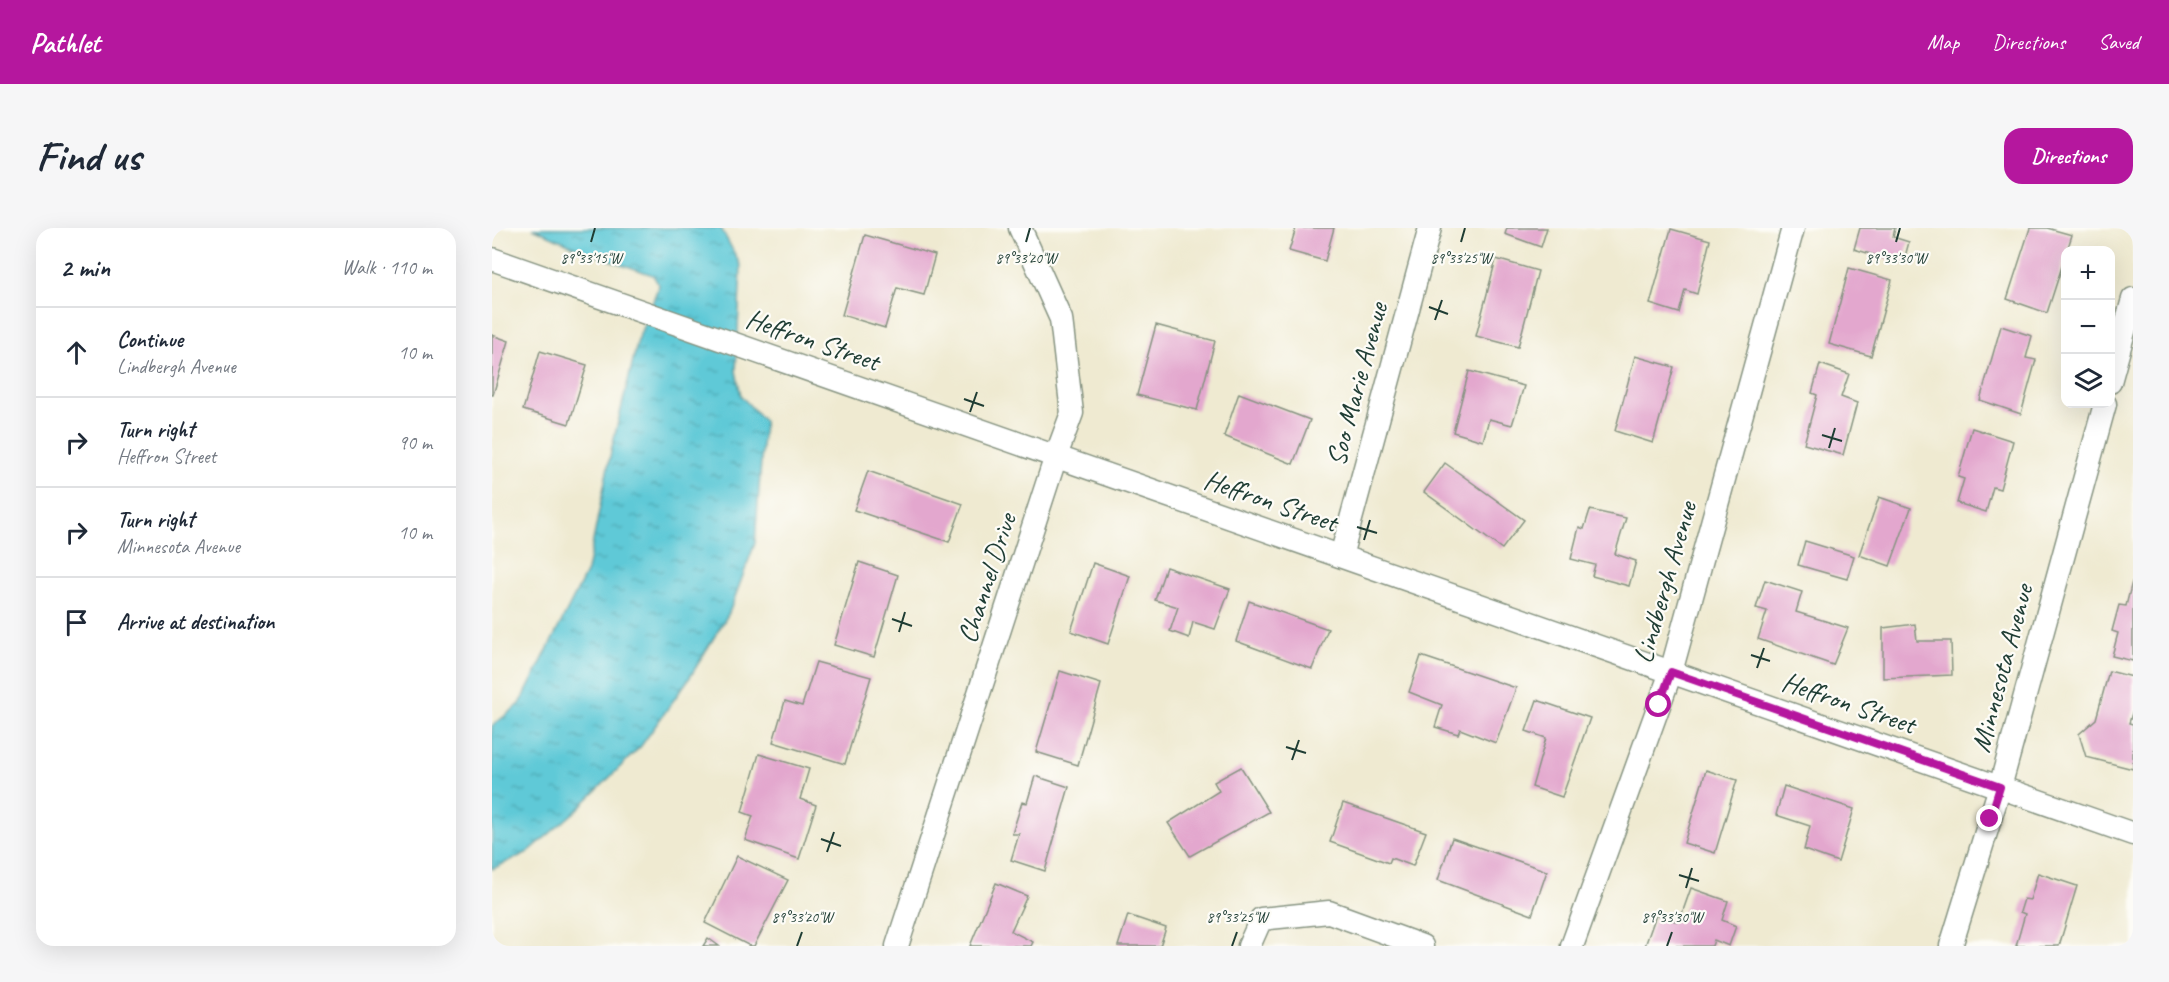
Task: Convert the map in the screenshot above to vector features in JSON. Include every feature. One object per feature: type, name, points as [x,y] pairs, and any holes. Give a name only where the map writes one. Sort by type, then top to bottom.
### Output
[{"type":"street","name":"Channel Drive","points":[[897,946],[1072,413],[1061,319],[1020,228]]},
{"type":"street","name":"Soo Marie Avenue","points":[[1341,556],[1430,228]]},
{"type":"street","name":"Lindbergh Avenue","points":[[1572,946],[1671,672],[1793,228]]},
{"type":"street","name":"Heffron Street","points":[[492,259],[2133,834]]},
{"type":"street","points":[[2115,364],[2133,299]]},
{"type":"street","name":"Minnesota Avenue","points":[[1951,946],[2000,787],[2104,408]]},
{"type":"street","points":[[1249,946],[1261,919],[1329,912],[1422,946]]},
{"type":"water","points":[[533,228],[720,228],[741,266],[736,371],[741,396],[764,421],[755,543],[729,613],[690,677],[641,746],[577,810],[528,852],[492,869],[492,726],[520,704],[587,571],[612,447],[638,340],[659,285],[653,275],[587,252]]},
{"type":"building","points":[[1296,228],[1334,228],[1325,261],[1289,251]]},
{"type":"building","points":[[1507,228],[1547,228],[1541,247],[1505,234]]},
{"type":"building","points":[[1860,228],[1895,228],[1893,237],[1909,242],[1903,264],[1854,249]]},
{"type":"building","points":[[2030,228],[2047,228],[2072,235],[2068,246],[2061,246],[2061,269],[2047,313],[2007,299]]},
{"type":"building","points":[[1671,229],[1710,240],[1697,294],[1685,290],[1679,313],[1650,304]]},
{"type":"building","points":[[865,235],[935,255],[924,295],[897,288],[885,328],[842,315]]},
{"type":"building","points":[[1496,259],[1538,271],[1518,347],[1476,336]]},
{"type":"building","points":[[1849,268],[1892,280],[1871,356],[1829,344]]},
{"type":"building","points":[[1156,325],[1215,341],[1197,410],[1137,395]]},
{"type":"building","points":[[2001,326],[2032,336],[2026,358],[2036,360],[2021,414],[1980,400]]},
{"type":"building","points":[[492,335],[509,341],[493,395],[492,395]]},
{"type":"building","points":[[540,351],[587,365],[569,424],[523,410]]},
{"type":"building","points":[[1635,356],[1674,367],[1653,443],[1615,431]]},
{"type":"building","points":[[1820,364],[1849,374],[1841,397],[1857,403],[1843,455],[1804,444],[1817,395],[1812,393]]},
{"type":"building","points":[[1469,371],[1524,386],[1512,425],[1489,419],[1483,441],[1453,432]]},
{"type":"building","points":[[1239,393],[1310,420],[1293,464],[1224,436]]},
{"type":"building","points":[[1972,428],[2013,441],[2000,489],[1993,487],[1986,512],[1957,503],[1964,479],[1958,477]]},
{"type":"building","points":[[1445,463],[1524,520],[1502,549],[1424,492]]},
{"type":"building","points":[[868,471],[963,504],[949,542],[854,510]]},
{"type":"building","points":[[1879,497],[1911,508],[1890,566],[1859,555]]},
{"type":"building","points":[[1590,510],[1626,518],[1615,554],[1636,561],[1629,586],[1592,576],[1595,565],[1571,559],[1579,527],[1584,529]]},
{"type":"building","points":[[1805,541],[1854,556],[1847,579],[1798,565]]},
{"type":"building","points":[[859,562],[898,575],[874,657],[834,645]]},
{"type":"building","points":[[1093,563],[1130,576],[1108,644],[1071,631]]},
{"type":"building","points":[[1166,567],[1230,589],[1215,629],[1193,622],[1189,638],[1170,631],[1178,607],[1155,600]]},
{"type":"building","points":[[1765,580],[1802,592],[1796,612],[1848,628],[1833,665],[1758,639],[1767,611],[1756,608]]},
{"type":"building","points":[[2132,582],[2133,661],[2112,656],[2118,633],[2112,631],[2119,605],[2126,606]]},
{"type":"building","points":[[1249,601],[1328,629],[1312,669],[1236,641]]},
{"type":"building","points":[[1915,624],[1917,641],[1951,641],[1952,675],[1883,678],[1883,628]]},
{"type":"building","points":[[1421,656],[1516,688],[1496,743],[1460,729],[1458,734],[1435,727],[1442,705],[1409,692]]},
{"type":"building","points":[[816,662],[871,677],[845,764],[773,742],[785,701],[802,706]]},
{"type":"building","points":[[1060,671],[1101,684],[1078,765],[1036,752]]},
{"type":"building","points":[[2109,671],[2133,677],[2133,710],[2129,723],[2133,724],[2133,769],[2086,757],[2079,734],[2096,719]]},
{"type":"building","points":[[1537,700],[1590,718],[1562,797],[1532,787],[1546,738],[1526,731]]},
{"type":"building","points":[[759,754],[809,769],[800,799],[816,805],[799,859],[745,840],[753,816],[742,812]]},
{"type":"building","points":[[1241,767],[1269,812],[1190,856],[1168,823],[1219,791],[1214,782]]},
{"type":"building","points":[[1706,770],[1737,780],[1715,853],[1684,843]]},
{"type":"building","points":[[1035,776],[1069,787],[1045,871],[1011,860],[1019,834],[1012,834],[1022,802],[1027,803]]},
{"type":"building","points":[[1784,786],[1854,809],[1838,862],[1804,850],[1810,826],[1776,815]]},
{"type":"building","points":[[1343,803],[1426,832],[1413,866],[1391,858],[1389,863],[1330,842]]},
{"type":"building","points":[[1452,838],[1547,871],[1532,915],[1438,880]]},
{"type":"building","points":[[737,856],[788,880],[754,946],[705,923]]},
{"type":"building","points":[[2038,873],[2077,886],[2059,946],[2016,946],[2025,914],[2020,912],[2024,899],[2030,900]]},
{"type":"building","points":[[996,883],[1027,896],[1011,931],[1033,942],[1031,946],[970,946]]},
{"type":"building","points":[[1691,888],[1728,901],[1722,920],[1736,926],[1729,946],[1714,940],[1712,946],[1645,946],[1656,915],[1679,922]]},
{"type":"building","points":[[1128,915],[1166,928],[1160,946],[1118,946]]},
{"type":"building","points":[[708,938],[719,946],[703,946]]},
{"type":"route","points":[[1659,705],[1671,672],[2000,787],[1990,819]]}]
